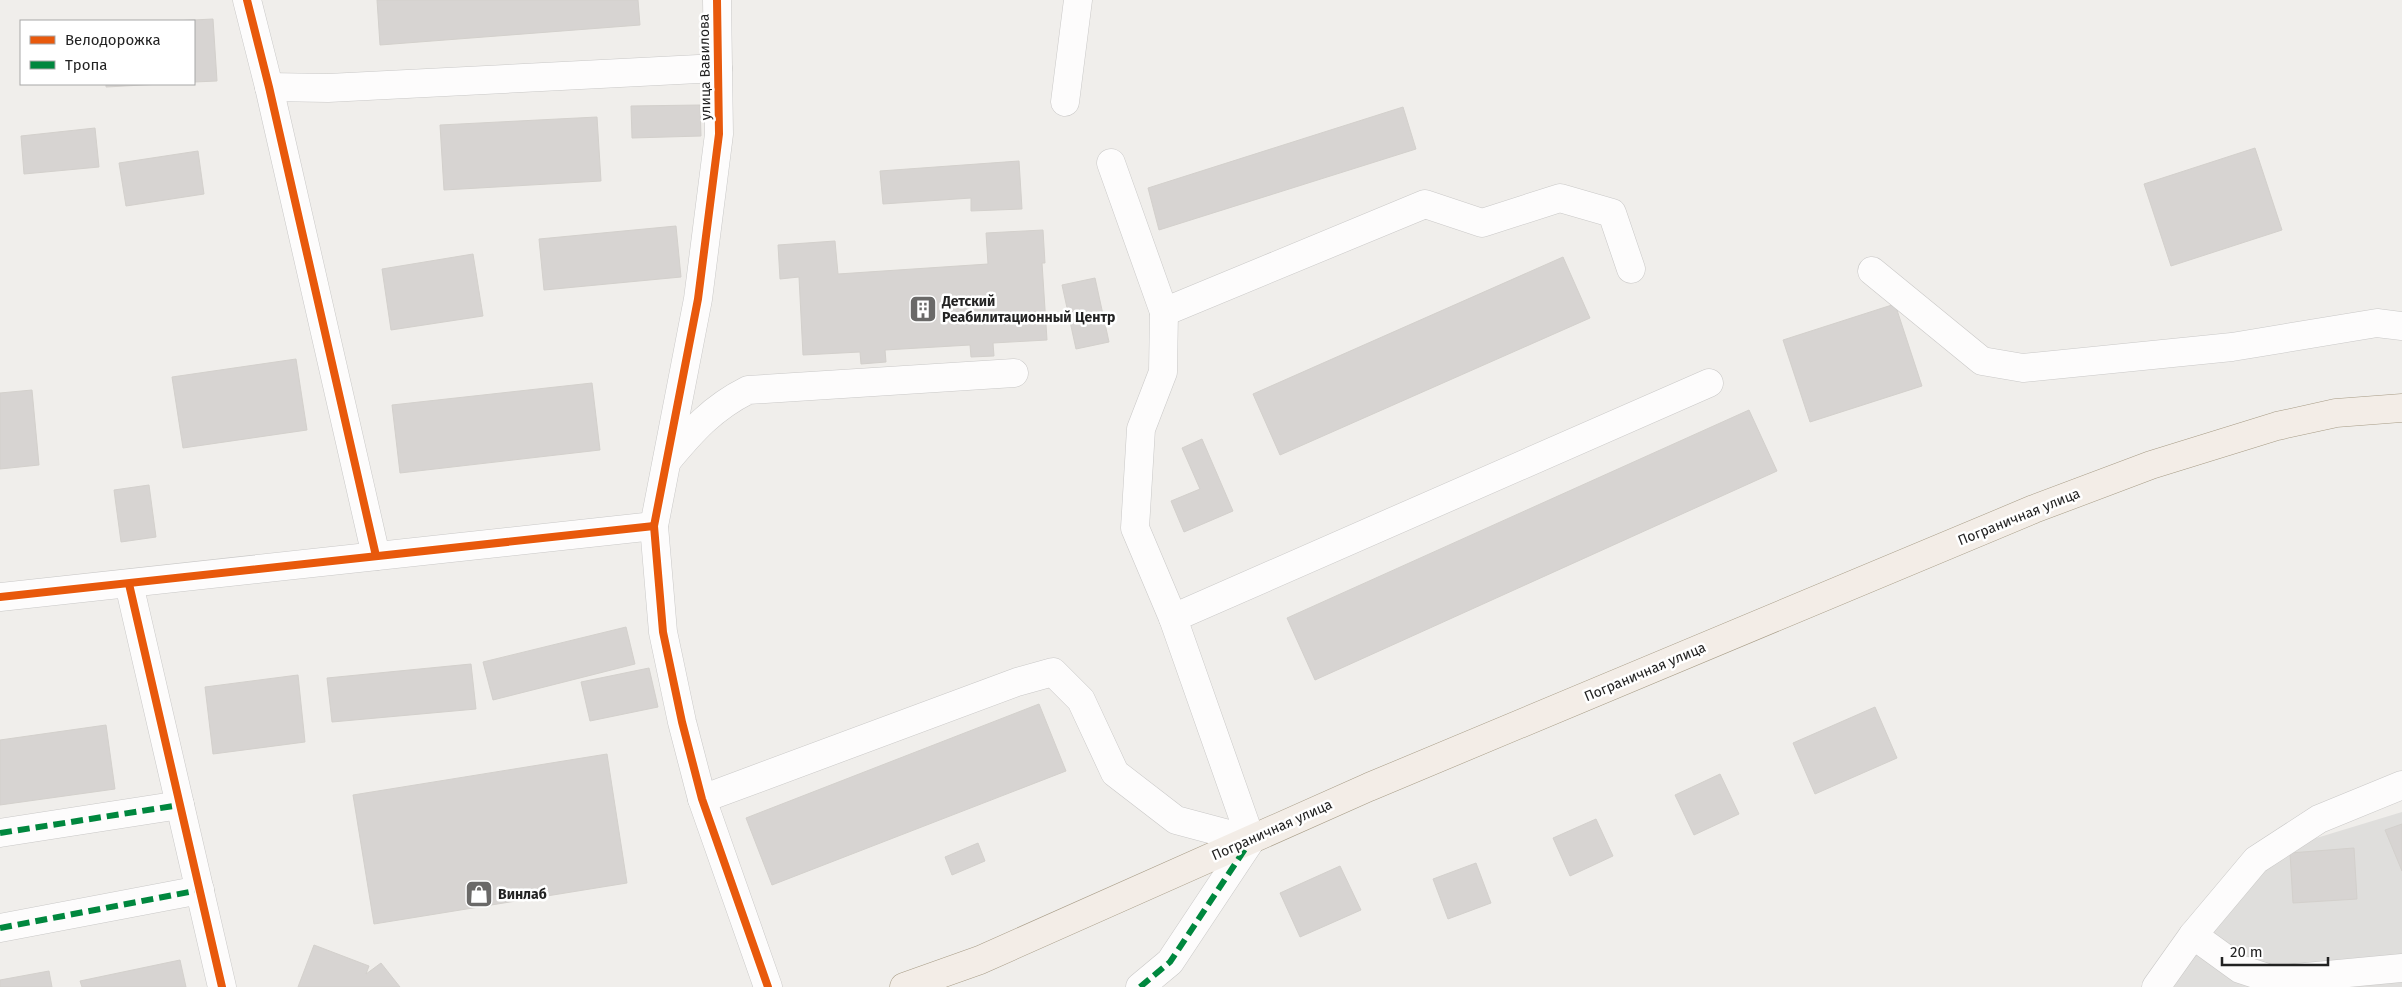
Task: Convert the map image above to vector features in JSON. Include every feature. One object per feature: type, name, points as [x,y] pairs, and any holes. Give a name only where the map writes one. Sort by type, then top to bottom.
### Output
[{"type":"main road","name":"Пограничная улица","points":[[904,987],[980,960],[1369,787],[2015,517],[2151,465],[2277,426],[2336,413],[2402,408]]},
{"type":"street","points":[[247,0],[269,87],[376,556]]},
{"type":"street","name":"улица Вавилова","points":[[717,0],[719,134],[698,299],[654,526],[663,632],[702,799],[768,987]]},
{"type":"street","points":[[1065,102],[1078,0]]},
{"type":"street","points":[[269,87],[328,88],[718,68]]},
{"type":"street","points":[[1112,163],[1164,312],[1164,372],[1140,429],[1135,528],[1174,618],[1251,840]]},
{"type":"street","points":[[1164,312],[1425,204],[1482,223],[1560,198],[1612,213],[1631,269]]},
{"type":"street","points":[[1872,271],[1982,361],[2023,368],[2232,348],[2378,323],[2402,326]]},
{"type":"street","points":[[666,462],[698,425],[726,401],[748,390],[1014,373]]},
{"type":"street","points":[[1174,618],[1709,383]]},
{"type":"street","points":[[0,597],[654,526]]},
{"type":"street","points":[[129,584],[222,987]]},
{"type":"street","points":[[702,799],[1016,682],[1053,672],[1081,700],[1115,772],[1176,820],[1251,840]]},
{"type":"street","points":[[2156,987],[2193,935],[2256,860],[2319,819],[2402,785]]},
{"type":"street","points":[[0,833],[180,805]]},
{"type":"street","points":[[1140,987],[1170,962],[1251,840]]},
{"type":"street","points":[[0,928],[200,890]]},
{"type":"street","points":[[2193,935],[2240,969],[2274,980],[2402,968]]},
{"type":"shaded area","points":[[2402,812],[2402,987],[2169,987],[2280,849]]},
{"type":"building","points":[[377,0],[638,0],[640,25],[380,45]]},
{"type":"building","points":[[213,19],[217,81],[195,82],[194,20]]},
{"type":"building","points":[[106,85],[143,85],[106,87]]},
{"type":"building","points":[[700,105],[701,136],[632,138],[631,106]]},
{"type":"building","points":[[1403,107],[1416,149],[1159,230],[1148,188]]},
{"type":"building","points":[[597,117],[601,181],[444,190],[440,125]]},
{"type":"building","points":[[95,128],[99,167],[24,174],[21,136]]},
{"type":"building","points":[[2255,148],[2282,230],[2171,266],[2144,184]]},
{"type":"building","points":[[198,151],[204,194],[126,206],[119,163]]},
{"type":"building","points":[[1019,161],[1022,209],[971,211],[971,198],[883,204],[880,171]]},
{"type":"building","points":[[676,226],[681,277],[544,290],[539,239]]},
{"type":"building","name":"Детский Реабилитационный Центр","points":[[1043,230],[1045,263],[1042,263],[1047,340],[993,343],[994,356],[971,357],[970,345],[885,350],[886,362],[861,364],[860,352],[803,355],[799,277],[780,279],[778,245],[835,241],[838,274],[988,264],[986,233]]},
{"type":"building","points":[[473,254],[483,316],[391,330],[382,269]]},
{"type":"building","points":[[1563,257],[1590,318],[1280,455],[1253,394]]},
{"type":"building","points":[[1095,278],[1109,342],[1076,349],[1062,285]]},
{"type":"building","points":[[1895,304],[1922,386],[1810,422],[1783,340]]},
{"type":"building","points":[[296,359],[307,430],[183,448],[172,377]]},
{"type":"building","points":[[592,383],[600,450],[400,473],[392,405]]},
{"type":"building","points":[[32,390],[39,465],[0,469],[0,393]]},
{"type":"building","points":[[1749,410],[1777,471],[1315,680],[1287,618]]},
{"type":"building","points":[[1202,439],[1233,511],[1184,532],[1171,501],[1200,489],[1182,448]]},
{"type":"building","points":[[149,485],[156,537],[121,542],[114,490]]},
{"type":"building","points":[[626,627],[635,664],[493,700],[483,662]]},
{"type":"building","points":[[471,664],[476,709],[332,722],[327,678]]},
{"type":"building","points":[[649,668],[658,707],[590,721],[581,682]]},
{"type":"building","points":[[298,675],[305,742],[213,754],[205,687]]},
{"type":"building","points":[[1039,704],[1066,771],[772,885],[746,818]]},
{"type":"building","points":[[1875,707],[1897,758],[1815,794],[1793,743]]},
{"type":"building","points":[[106,725],[115,789],[0,805],[0,740]]},
{"type":"building","points":[[607,754],[627,883],[374,924],[353,795]]},
{"type":"building","points":[[1720,774],[1739,814],[1694,835],[1675,795]]},
{"type":"building","points":[[1596,819],[1613,856],[1570,876],[1553,838]]},
{"type":"building","points":[[2402,824],[2402,871],[2385,830]]},
{"type":"building","points":[[978,843],[985,861],[952,875],[945,857]]},
{"type":"building","points":[[2354,848],[2357,899],[2293,903],[2290,853]]},
{"type":"building","points":[[1476,863],[1491,903],[1448,919],[1433,879]]},
{"type":"building","points":[[1340,866],[1361,910],[1300,937],[1280,893]]},
{"type":"building","points":[[314,945],[369,966],[366,974],[381,963],[400,987],[298,987]]},
{"type":"building","points":[[180,960],[186,987],[82,987],[80,981]]},
{"type":"building","points":[[49,971],[52,987],[0,987],[0,980]]},
{"type":"marked path","points":[[0,833],[180,805]]},
{"type":"marked path","points":[[1140,987],[1170,962],[1251,840]]},
{"type":"marked path","points":[[0,928],[200,890]]},
{"type":"cycle path","points":[[247,0],[269,87],[376,556]]},
{"type":"cycle path","points":[[717,0],[719,134],[698,299],[654,526],[663,632],[682,722],[702,799],[768,987]]},
{"type":"cycle path","points":[[0,597],[654,526]]},
{"type":"cycle path","points":[[129,584],[222,987]]},
{"type":"place","name":"Детский Реабилитационный Центр","points":[[923,309]]},
{"type":"place","name":"Винлаб","points":[[479,894]]}]
